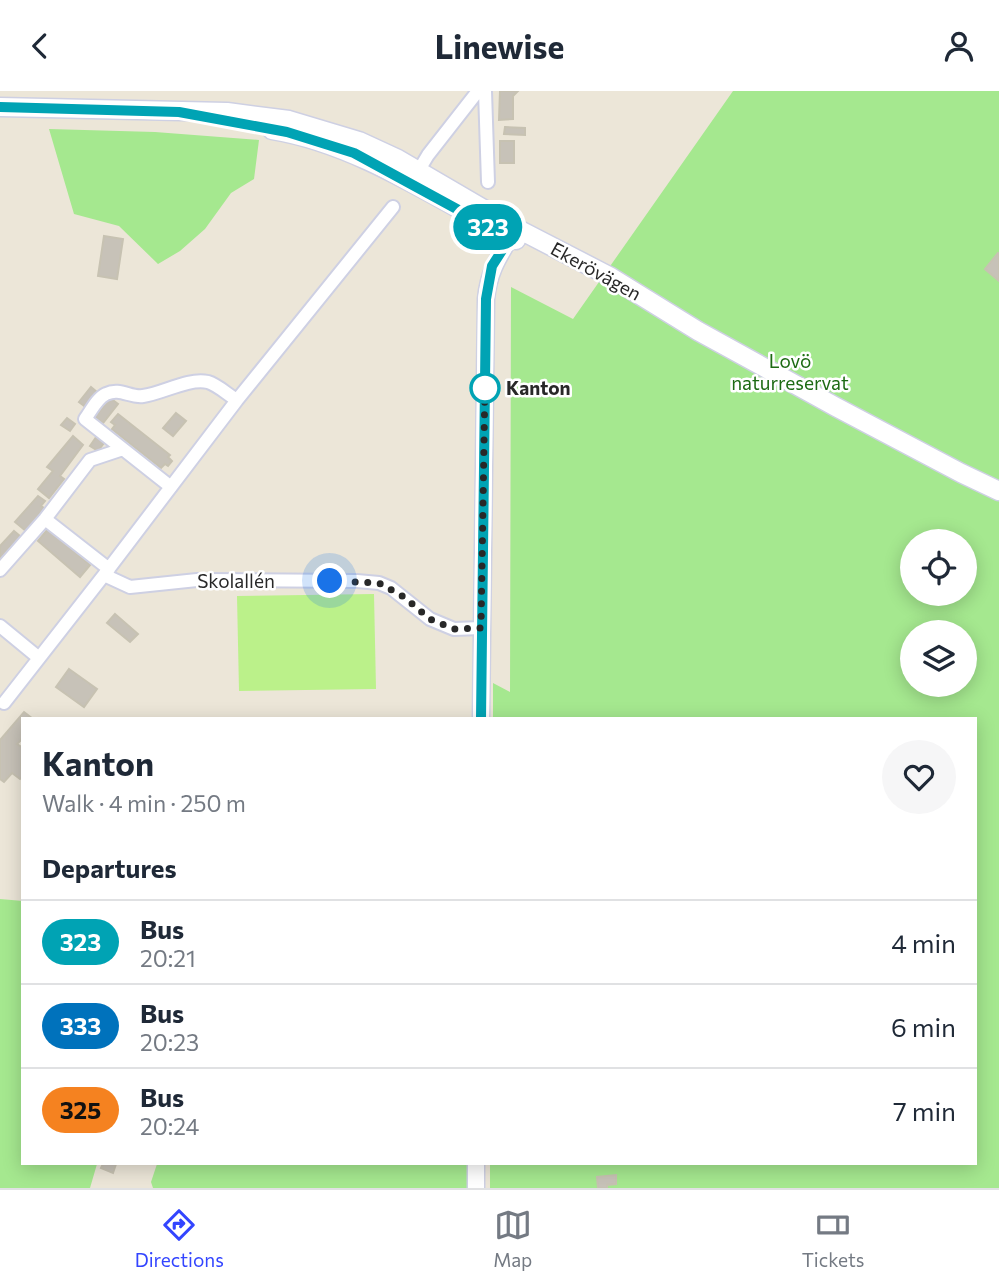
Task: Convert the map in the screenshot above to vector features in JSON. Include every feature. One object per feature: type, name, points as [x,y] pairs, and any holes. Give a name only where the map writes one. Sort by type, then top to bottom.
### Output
[{"type":"main road","name":"Ekerövägen","points":[[0,107],[179,112],[287,132],[354,153],[414,177],[513,233],[609,277],[698,331],[836,408],[999,491]]},
{"type":"street","points":[[414,177],[478,91]]},
{"type":"street","points":[[485,91],[488,182]]},
{"type":"street","points":[[4,703],[237,400],[393,207]]},
{"type":"street","points":[[481,717],[486,299],[492,266],[513,233]]},
{"type":"street","points":[[171,487],[85,419],[103,395],[117,390],[139,396],[161,393],[191,382],[210,383],[237,400]]},
{"type":"street","points":[[0,570],[46,519],[90,460],[123,449]]},
{"type":"street","name":"Skolallén","points":[[46,519],[107,572],[130,587],[197,580],[379,583],[399,594],[430,619],[454,629],[481,628]]},
{"type":"street","points":[[0,625],[39,658]]},
{"type":"street","points":[[476,1165],[476,1188]]},
{"type":"green space","name":"Lovö naturreservat","points":[[733,91],[999,91],[999,1188],[490,1188],[490,1165],[977,1165],[977,717],[493,717],[493,683],[510,692],[511,287],[573,319]]},
{"type":"green space","points":[[49,129],[155,132],[259,140],[254,179],[231,193],[205,229],[180,251],[158,264],[119,226],[74,214]]},
{"type":"green space","points":[[374,594],[376,689],[239,691],[237,596]]},
{"type":"green space","points":[[0,899],[21,901],[21,1165],[97,1165],[90,1188],[0,1188]]},
{"type":"green space","points":[[157,1165],[469,1165],[469,1188],[153,1188],[151,1182]]},
{"type":"building","points":[[500,91],[518,91],[513,96],[513,119],[499,120]]},
{"type":"building","points":[[505,127],[525,128],[525,135],[504,134]]},
{"type":"building","points":[[500,141],[514,141],[514,163],[500,163]]},
{"type":"building","points":[[104,236],[123,239],[117,279],[98,276]]},
{"type":"building","points":[[999,254],[999,281],[985,269]]},
{"type":"building","points":[[91,387],[98,393],[87,408],[79,402]]},
{"type":"building","points":[[110,398],[118,404],[103,423],[95,417]]},
{"type":"building","points":[[176,413],[186,421],[173,436],[163,428]]},
{"type":"building","points":[[118,414],[170,455],[168,457],[172,461],[168,466],[165,464],[161,468],[112,429],[115,425],[111,422]]},
{"type":"building","points":[[67,418],[75,424],[70,431],[61,425]]},
{"type":"building","points":[[99,433],[107,439],[98,451],[90,446]]},
{"type":"building","points":[[73,436],[83,445],[60,476],[64,479],[49,498],[38,489],[53,471],[47,467]]},
{"type":"building","points":[[38,496],[45,501],[41,506],[44,508],[26,531],[15,522]]},
{"type":"building","points":[[48,529],[90,565],[80,577],[38,541]]},
{"type":"building","points":[[14,531],[21,537],[0,560],[0,546]]},
{"type":"building","points":[[115,614],[138,634],[130,642],[107,623]]},
{"type":"building","points":[[69,669],[97,689],[84,707],[56,687]]},
{"type":"building","points":[[24,712],[30,717],[21,717],[21,740],[17,744],[21,747],[20,779],[12,773],[4,782],[0,779],[0,740]]},
{"type":"building","points":[[102,1165],[116,1165],[113,1173],[101,1168]]},
{"type":"building","points":[[616,1175],[616,1184],[598,1188],[597,1177]]},
{"type":"bus line","name":"323","points":[[0,107],[179,112],[287,132],[354,153],[510,238],[492,266],[486,299],[481,717]]},
{"type":"place","name":"Kanton","points":[[485,388]]},
{"type":"route","points":[[330,581],[379,583],[404,597],[430,619],[454,629],[481,628],[485,381],[485,388]]}]
